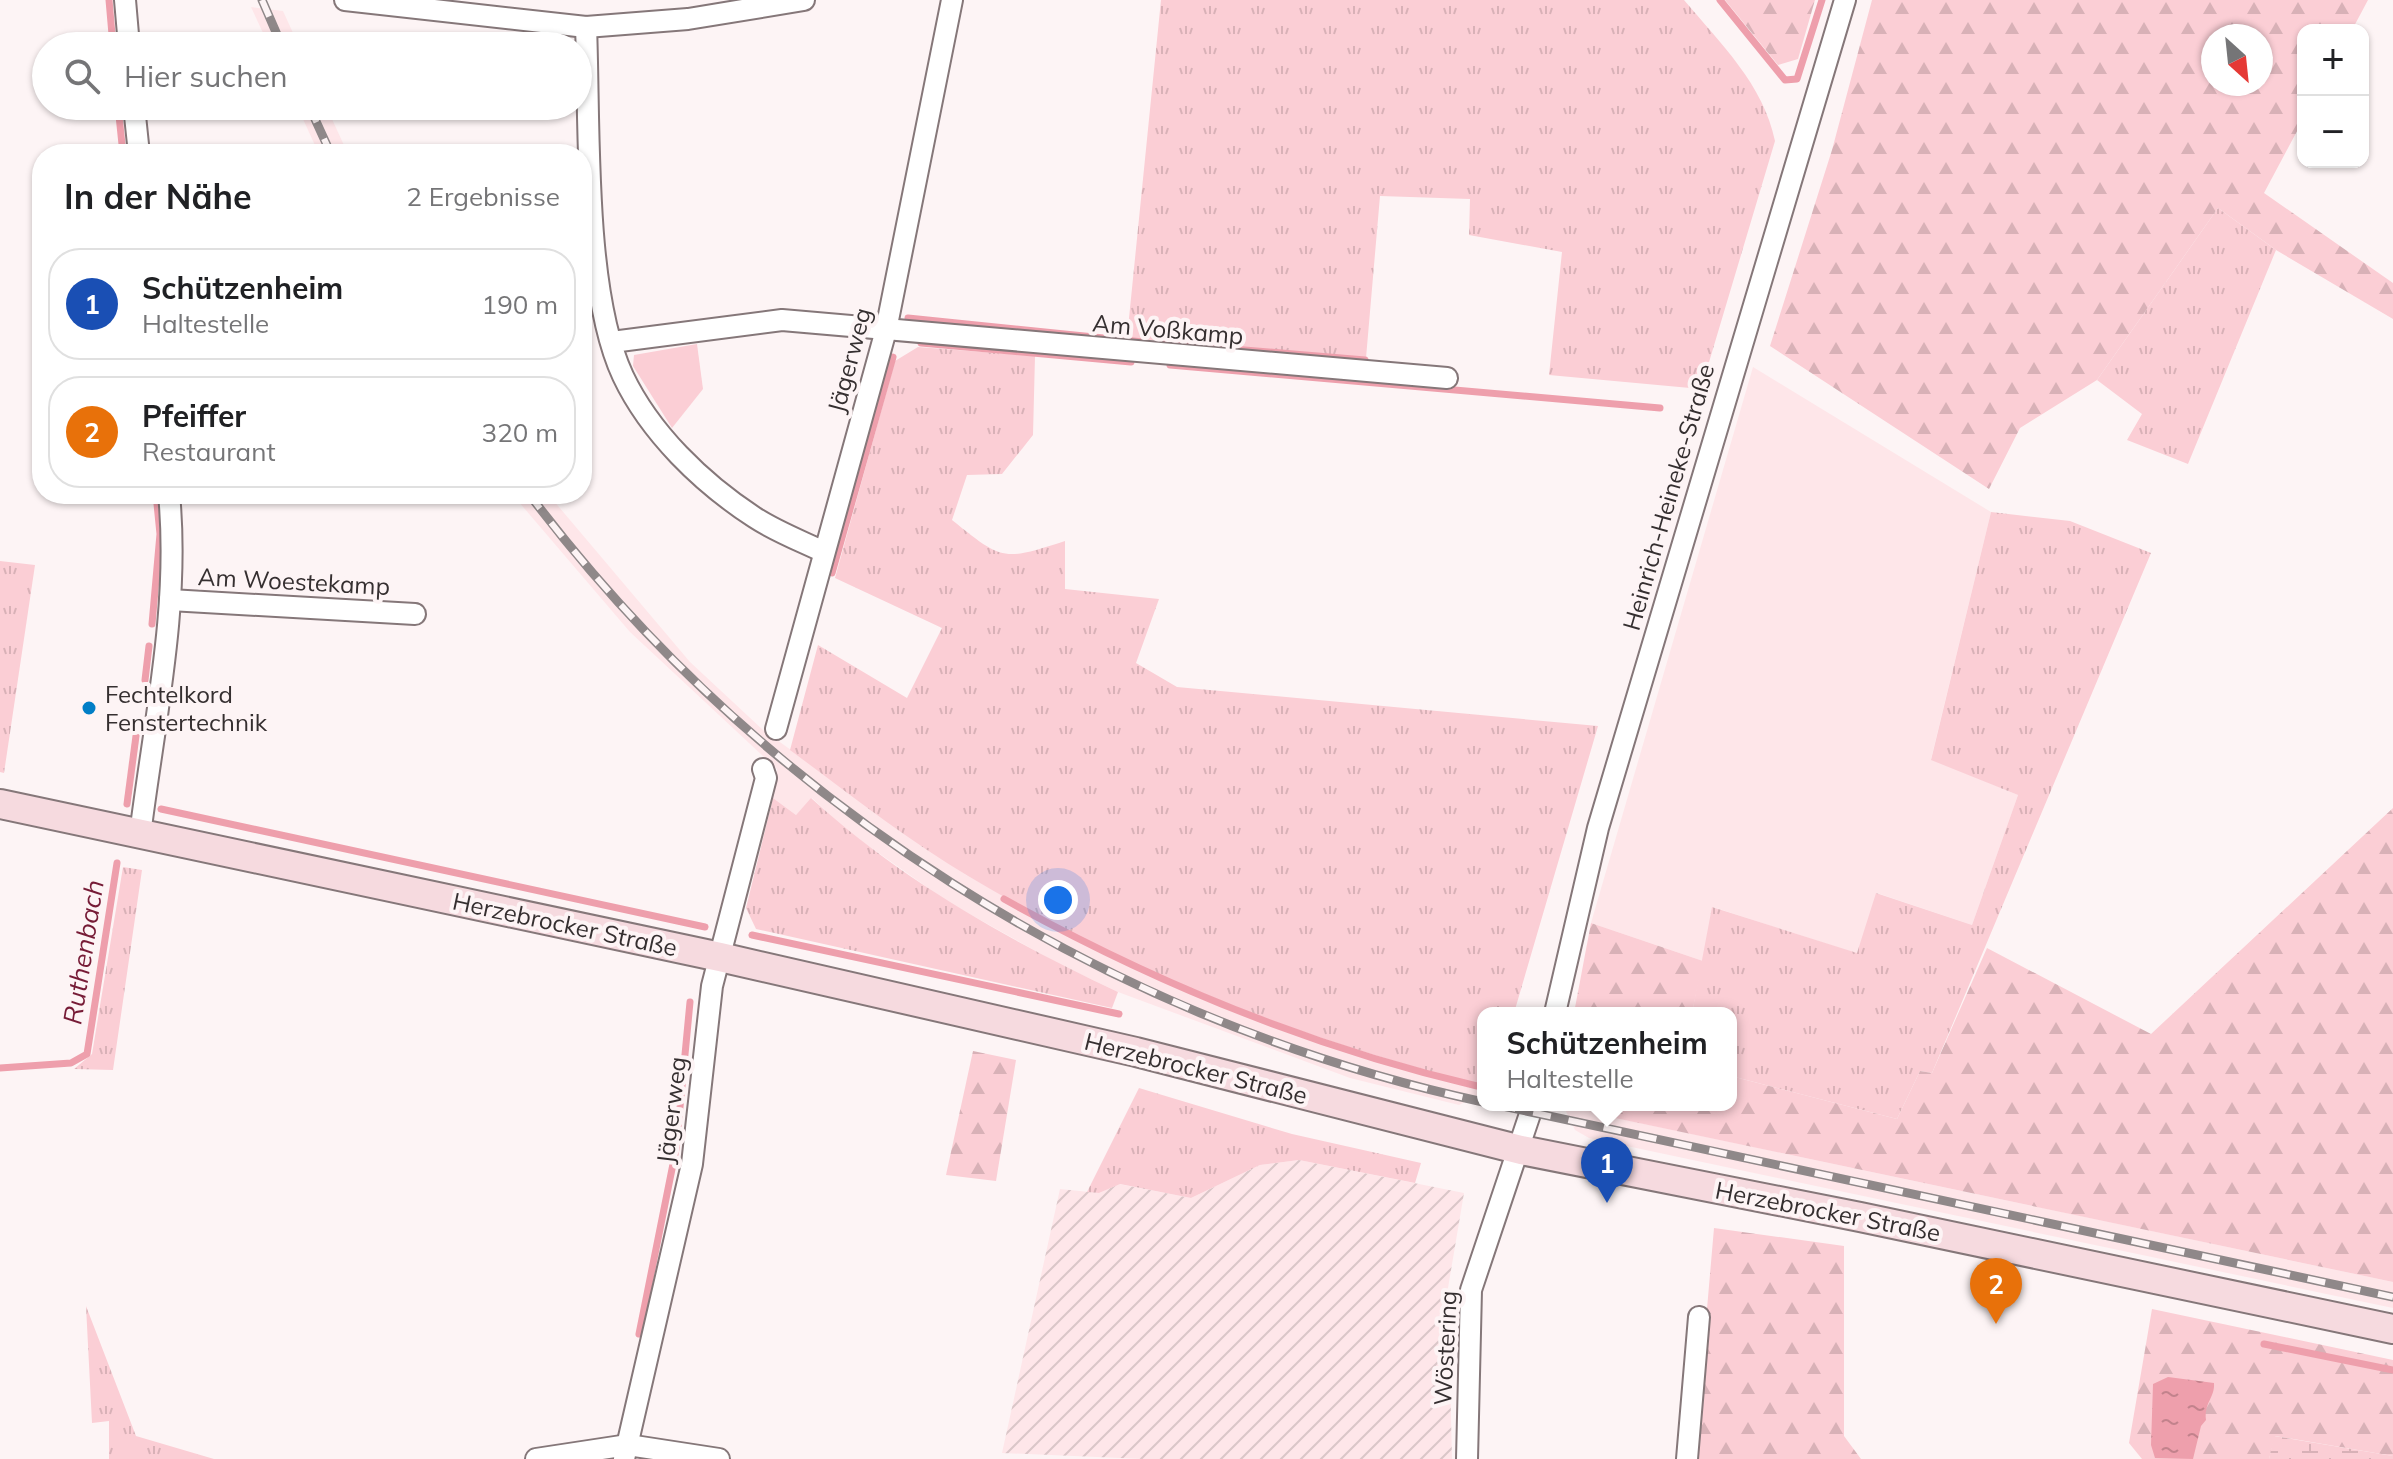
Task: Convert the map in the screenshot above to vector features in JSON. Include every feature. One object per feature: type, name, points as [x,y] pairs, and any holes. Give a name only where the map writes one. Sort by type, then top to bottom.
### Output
[{"type":"main road","name":"Herzebrocker Straße","points":[[0,804],[720,957],[1136,1052],[1521,1150],[1876,1220],[2393,1329]]},
{"type":"street","points":[[125,0],[128,32]]},
{"type":"street","points":[[345,0],[421,4],[586,27],[688,19],[804,0]]},
{"type":"street","name":"Jägerweg","points":[[776,729],[886,330],[952,0]]},
{"type":"street","name":"Heinrich-Heineke-Straße","points":[[1556,1007],[1598,828],[1845,0]]},
{"type":"street","points":[[586,27],[586,32]]},
{"type":"street","points":[[135,120],[138,144]]},
{"type":"street","points":[[589,120],[590,144]]},
{"type":"street","points":[[592,191],[602,308],[623,376],[659,430],[702,479],[756,519],[824,552]]},
{"type":"street","name":"Am Voßkamp","points":[[612,342],[782,320],[1447,378]]},
{"type":"street","name":"Am Woestekamp","points":[[140,835],[170,600],[173,533],[170,504]]},
{"type":"street","name":"Am Woestekamp","points":[[170,600],[415,614]]},
{"type":"street","name":"Jägerweg","points":[[626,1452],[692,1164],[712,986],[766,778],[763,769]]},
{"type":"street","points":[[1521,1150],[1531,1111]]},
{"type":"street","name":"Wöstering","points":[[1467,1459],[1471,1290],[1521,1150]]},
{"type":"street","points":[[1687,1459],[1699,1317]]},
{"type":"street","points":[[536,1459],[626,1452],[719,1459]]},
{"type":"shaded area","points":[[251,7],[283,11],[293,32],[263,32]]},
{"type":"shaded area","points":[[303,120],[332,120],[343,144],[314,144]]},
{"type":"shaded area","points":[[1753,367],[1991,512],[1931,759],[2018,795],[1972,925],[1877,893],[1858,954],[1713,907],[1703,961],[1591,923]]},
{"type":"shaded area","points":[[521,504],[556,504],[690,662],[763,730],[966,875],[1095,946],[1193,990],[1350,1049],[1477,1083],[1477,1096],[1459,1105],[1350,1078],[1118,992],[1059,964],[948,902],[846,830],[812,798],[796,815],[773,798],[777,769],[630,632]]},
{"type":"shaded area","points":[[1566,1111],[1597,1111],[1597,1114],[2393,1282],[2393,1308],[1589,1138],[1575,1130]]},
{"type":"shaded area","points":[[1299,1160],[1464,1193],[1448,1288],[1452,1459],[1143,1459],[1002,1453],[1060,1189],[1099,1193],[1119,1184],[1191,1198],[1260,1165]]},
{"type":"green space","points":[[1161,0],[1684,0],[1751,83],[1775,141],[1701,389],[1549,375],[1562,252],[1469,235],[1470,199],[1380,196],[1366,358],[1127,338]]},
{"type":"green space","points":[[1725,0],[1815,0],[1798,59],[1778,65]]},
{"type":"green space","points":[[1872,0],[2368,0],[2355,24],[2297,24],[2297,131],[2264,193],[2393,283],[2393,319],[2276,250],[2218,208],[2097,380],[2020,428],[1989,489],[1770,346],[1832,150]]},
{"type":"green space","points":[[2218,208],[2276,250],[2188,464],[2127,440],[2142,414],[2097,380]]},
{"type":"green space","points":[[697,344],[703,389],[672,428],[633,366],[634,355]]},
{"type":"green space","points":[[918,347],[1035,356],[1033,435],[1002,474],[967,475],[952,520],[982,543],[1004,553],[1028,552],[1065,541],[1065,589],[1159,599],[1136,663],[1177,687],[1598,726],[1516,1007],[1477,1007],[1477,1083],[1349,1047],[1283,1024],[1218,1000],[1091,943],[945,862],[790,750],[818,645],[907,698],[942,628],[835,578],[895,361]]},
{"type":"green space","points":[[1991,512],[2070,521],[2151,553],[1932,1073],[1920,1071],[1897,1119],[1737,1078],[1737,1007],[1693,1007],[1712,907],[1857,953],[1876,893],[1972,925],[2018,795],[1931,760]]},
{"type":"green space","points":[[0,561],[35,565],[4,773],[0,772]]},
{"type":"green space","points":[[773,798],[796,815],[811,798],[881,856],[919,882],[996,929],[1118,992],[1112,1008],[756,929],[746,908]]},
{"type":"green space","points":[[2393,808],[2393,1282],[1596,1114],[1597,1111],[1737,1111],[1737,1078],[1897,1119],[1920,1071],[1932,1073],[1987,948],[2151,1034]]},
{"type":"green space","points":[[123,867],[142,870],[113,1070],[74,1069],[92,1054]]},
{"type":"green space","points":[[1591,923],[1703,961],[1693,1007],[1575,1007]]},
{"type":"green space","points":[[973,1051],[1016,1060],[996,1181],[946,1175]]},
{"type":"green space","points":[[1139,1088],[1292,1134],[1421,1163],[1415,1183],[1299,1160],[1260,1165],[1191,1198],[1120,1184],[1099,1193],[1087,1192]]},
{"type":"green space","points":[[1714,1228],[1844,1246],[1844,1436],[1861,1459],[1694,1459]]},
{"type":"green space","points":[[86,1306],[136,1436],[214,1459],[109,1459],[109,1421],[92,1423]]},
{"type":"green space","points":[[2152,1309],[2393,1360],[2393,1456],[2275,1436],[2269,1459],[2142,1459],[2129,1443]]},
{"type":"green space","points":[[2274,1436],[2393,1456],[2393,1459],[2269,1459]]},
{"type":"water","points":[[2168,1377],[2214,1383],[2193,1459],[2155,1458],[2151,1445],[2153,1384]]},
{"type":"waterway","name":"Ruthenbach","points":[[109,0],[112,32]]},
{"type":"waterway","points":[[1720,0],[1785,80],[1797,79],[1822,0]]},
{"type":"waterway","name":"Ruthenbach","points":[[119,120],[122,144]]},
{"type":"waterway","points":[[908,318],[1143,342]]},
{"type":"waterway","points":[[921,343],[1131,362]]},
{"type":"waterway","points":[[1160,343],[1365,360]]},
{"type":"waterway","points":[[832,573],[893,357]]},
{"type":"waterway","points":[[1170,365],[1660,408]]},
{"type":"waterway","name":"Ruthenbach","points":[[152,624],[160,534],[157,504]]},
{"type":"waterway","name":"Ruthenbach","points":[[145,680],[149,646]]},
{"type":"waterway","name":"Ruthenbach","points":[[127,804],[136,736]]},
{"type":"waterway","points":[[161,809],[705,927]]},
{"type":"waterway","name":"Ruthenbach","points":[[0,1068],[71,1063],[87,1054],[117,863]]},
{"type":"waterway","points":[[1004,899],[1117,958],[1234,1009],[1354,1052],[1477,1086]]},
{"type":"waterway","points":[[752,935],[1119,1014]]},
{"type":"waterway","points":[[639,1334],[676,1149],[690,1002]]},
{"type":"waterway","points":[[2264,1344],[2393,1370]]},
{"type":"railway","points":[[262,0],[276,32]]},
{"type":"railway","points":[[315,120],[326,144]]},
{"type":"railway","points":[[537,504],[621,605],[723,708],[834,801],[952,883],[1077,955],[1208,1016],[1343,1065],[1477,1100]]},
{"type":"railway","points":[[1526,1111],[2393,1297]]},
{"type":"place","name":"Fechtelkord Fenstertechnik","points":[[89,708]]},
{"type":"place","name":"Schützenheim","points":[[1607,1203]]},
{"type":"place","name":"Pfeiffer","points":[[1996,1324]]}]
